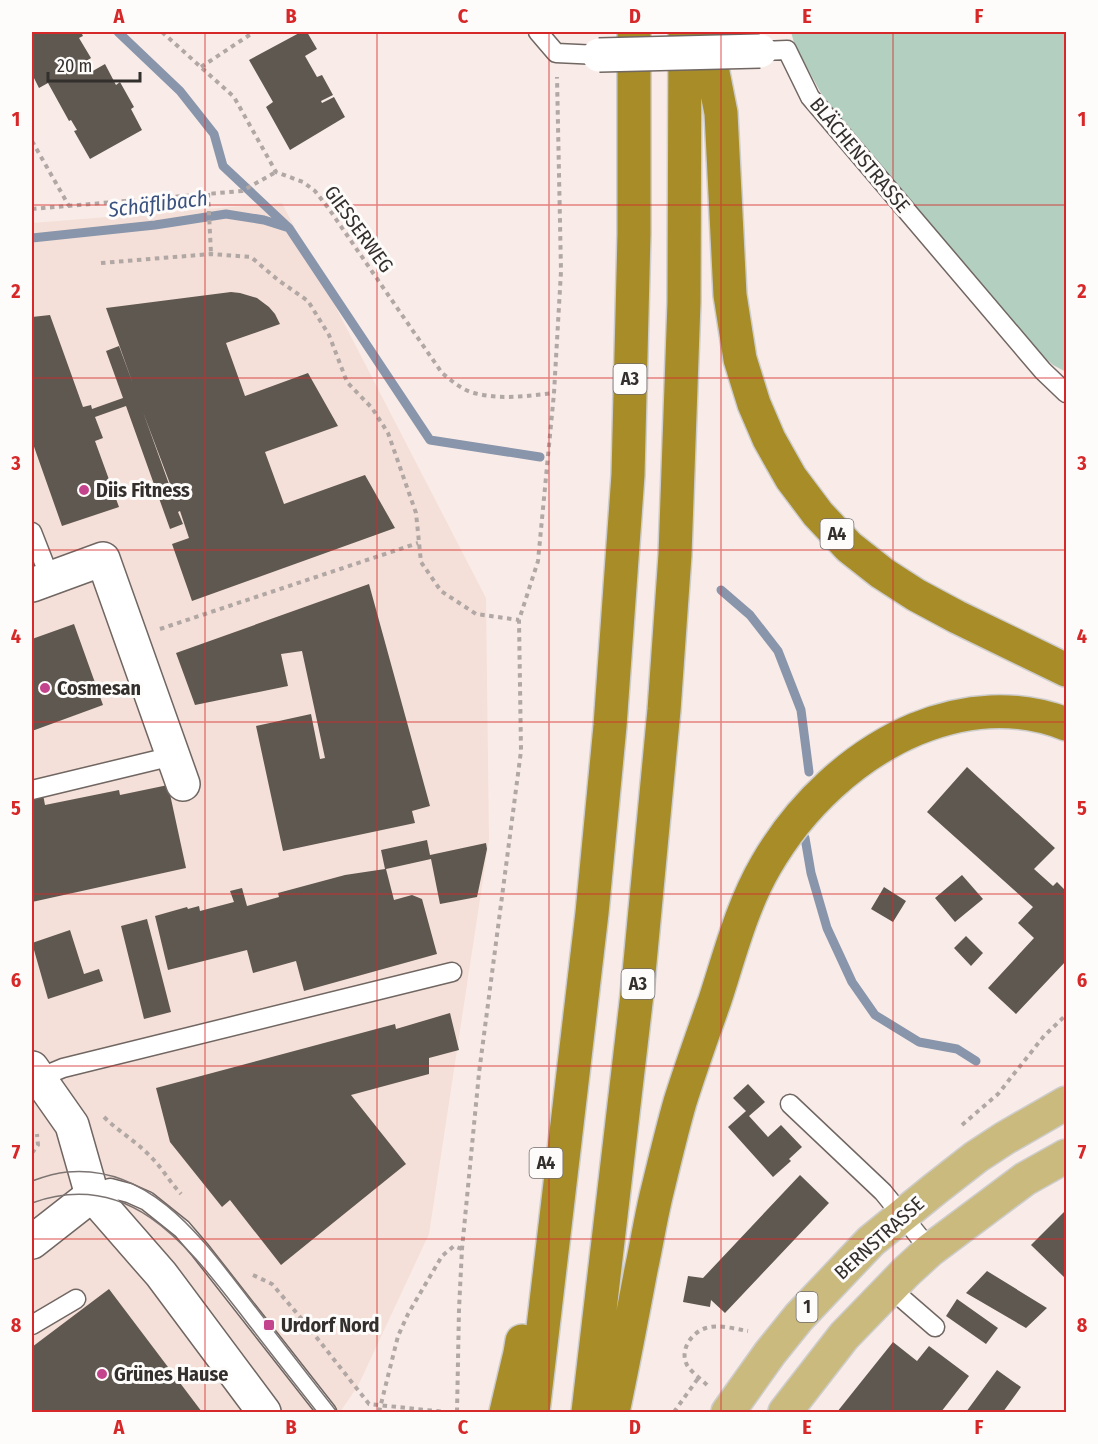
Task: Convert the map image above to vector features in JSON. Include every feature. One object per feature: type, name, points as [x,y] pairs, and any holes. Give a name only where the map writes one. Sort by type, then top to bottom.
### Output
[{"type":"highway","name":"A3","points":[[533,1413],[592,914],[610,726],[628,475],[634,234],[634,32]]},
{"type":"highway","name":"A3","points":[[588,1413],[637,994],[664,710],[675,555],[684,302],[685,32]]},
{"type":"highway","name":"A4","points":[[705,32],[721,113],[730,295],[740,359],[754,404],[769,440],[785,469],[818,514],[849,547],[882,573],[957,617],[1066,670]]},
{"type":"highway","points":[[613,1413],[657,1190],[680,1102],[739,926],[766,866],[785,836],[803,813],[835,781],[869,753],[936,720],[977,712],[1013,712],[1053,719],[1066,724]]},
{"type":"highway","name":"A4","points":[[506,1413],[520,1353],[550,1134],[592,914]]},
{"type":"main road","name":"BERNSTRASSE","points":[[728,1413],[770,1353],[805,1310],[871,1241],[976,1157],[1066,1103]]},
{"type":"main road","points":[[785,1413],[844,1336],[930,1250],[1025,1179],[1066,1156]]},
{"type":"street","name":"BLÄCHENSTRASSE","points":[[599,55],[760,51]]},
{"type":"street","points":[[41,582],[103,559],[178,770]]},
{"type":"street","points":[[35,1073],[72,1125],[92,1195],[161,1274],[264,1413]]},
{"type":"street","points":[[32,1242],[92,1195]]},
{"type":"lane","points":[[538,32],[556,53]]},
{"type":"lane","name":"BLÄCHENSTRASSE","points":[[760,51],[787,50],[810,97],[1043,370],[1066,393]]},
{"type":"lane","name":"BLÄCHENSTRASSE","points":[[556,53],[599,55]]},
{"type":"lane","points":[[32,532],[41,582]]},
{"type":"lane","points":[[32,789],[178,770]]},
{"type":"lane","points":[[35,1073],[452,972]]},
{"type":"lane","points":[[790,1104],[883,1192],[930,1250]]},
{"type":"lane","points":[[92,1195],[110,1188],[129,1193],[147,1201],[182,1229],[327,1413]]},
{"type":"lane","points":[[890,1288],[935,1327]]},
{"type":"lane","points":[[32,1325],[76,1299]]},
{"type":"path","points":[[32,209],[242,191],[276,172],[234,97],[162,32]]},
{"type":"path","points":[[201,67],[254,32]]},
{"type":"path","points":[[457,1413],[462,1249],[479,1073],[521,751],[519,620],[538,561],[554,393],[561,271],[556,53]]},
{"type":"path","points":[[32,141],[69,206]]},
{"type":"path","name":"GIESSERWEG","points":[[276,172],[303,182],[315,191],[442,373],[457,385],[473,393],[503,397],[554,393]]},
{"type":"path","points":[[208,193],[211,254]]},
{"type":"path","points":[[100,263],[211,254],[251,257],[308,301],[329,335],[347,382],[372,408],[388,433],[416,513],[421,562],[441,591],[476,614],[519,620]]},
{"type":"path","points":[[131,639],[418,543]]},
{"type":"path","points":[[970,1119],[998,1094],[1044,1035],[1066,1015]]},
{"type":"path","points":[[98,1111],[153,1158],[174,1187],[187,1200]]},
{"type":"path","points":[[379,1413],[398,1336],[408,1314],[442,1256],[454,1246],[462,1249]]},
{"type":"path","points":[[247,1273],[272,1284],[369,1404],[445,1413]]},
{"type":"path","points":[[707,1385],[687,1366],[684,1358],[687,1346],[694,1334],[707,1328],[719,1327],[752,1332]]},
{"type":"path","points":[[674,1413],[699,1377]]},
{"type":"shaded area","points":[[282,203],[486,598],[489,840],[429,1234],[358,1386],[340,1412],[32,1412],[32,223]]},
{"type":"green space","points":[[791,32],[1066,32],[1066,372],[1053,365],[1041,354],[827,104],[795,46]]},
{"type":"building","points":[[32,32],[81,32],[83,36],[79,38],[91,58],[85,62],[91,72],[105,64],[116,85],[120,82],[134,107],[131,109],[142,130],[90,159],[74,131],[77,130],[71,120],[69,121],[48,83],[39,88],[32,74]]},
{"type":"building","points":[[301,32],[307,32],[317,49],[305,56],[317,77],[322,75],[333,95],[321,101],[322,103],[334,97],[345,117],[290,150],[266,107],[273,102],[249,60]]},
{"type":"building","points":[[231,292],[257,298],[269,307],[280,324],[226,343],[245,396],[308,373],[338,426],[265,452],[284,504],[365,475],[395,528],[192,601],[172,544],[189,538],[180,511],[178,512],[183,524],[170,529],[126,406],[95,417],[103,438],[95,441],[119,507],[62,526],[32,441],[32,317],[50,315],[83,407],[91,405],[92,409],[123,398],[106,351],[119,346],[133,384],[106,308]],"holes":[[[143,412],[175,497],[174,498]]]},
{"type":"building","points":[[369,584],[430,806],[412,811],[415,823],[283,851],[256,726],[311,714],[320,759],[325,758],[302,651],[281,654],[288,686],[195,705],[176,653]]},
{"type":"building","points":[[74,624],[103,705],[32,731],[32,639]]},
{"type":"building","points":[[967,767],[1055,848],[1034,869],[1053,886],[1057,882],[1066,891],[1066,961],[1016,1014],[988,988],[1034,938],[1018,923],[1033,907],[927,812]]},
{"type":"building","points":[[168,785],[186,868],[32,902],[32,791],[42,789],[45,805],[119,790],[120,795]]},
{"type":"building","points":[[427,840],[430,855],[486,843],[487,849],[477,897],[440,904],[431,859],[386,869],[394,900],[412,895],[422,899],[437,954],[304,991],[296,961],[253,973],[247,950],[168,970],[155,916],[187,907],[188,909],[199,906],[200,911],[234,902],[230,891],[242,888],[247,906],[279,897],[278,893],[345,875],[385,869],[381,850]]},
{"type":"building","points":[[962,875],[983,899],[955,922],[935,898]]},
{"type":"building","points":[[884,887],[906,901],[893,922],[871,909]]},
{"type":"building","points":[[147,919],[171,1012],[144,1019],[121,926]]},
{"type":"building","points":[[70,930],[84,974],[99,969],[103,981],[48,999],[32,943]]},
{"type":"building","points":[[966,936],[983,953],[971,966],[954,948]]},
{"type":"building","points":[[450,1013],[459,1050],[429,1058],[429,1074],[351,1095],[406,1164],[281,1265],[230,1200],[222,1207],[170,1142],[156,1088],[395,1024],[396,1029]]},
{"type":"building","points":[[748,1084],[765,1102],[749,1116],[768,1137],[781,1125],[802,1147],[789,1159],[791,1161],[773,1177],[728,1127],[746,1111],[733,1098]]},
{"type":"building","points":[[800,1175],[829,1203],[725,1313],[711,1300],[710,1307],[683,1302],[688,1276],[703,1278]]},
{"type":"building","points":[[1066,1210],[1066,1279],[1031,1245]]},
{"type":"building","points":[[987,1271],[1047,1308],[1026,1328],[966,1293]]},
{"type":"building","name":"Grünes Hause","points":[[109,1289],[202,1412],[32,1412],[32,1347]]},
{"type":"building","points":[[957,1299],[998,1328],[986,1344],[946,1316]]},
{"type":"building","points":[[893,1342],[917,1361],[929,1346],[969,1376],[941,1412],[837,1412]]},
{"type":"building","points":[[997,1370],[1021,1387],[1003,1412],[966,1412]]},
{"type":"waterway","points":[[118,32],[180,91],[214,134],[223,166],[289,228],[430,440],[540,457]]},
{"type":"waterway","name":"Schäflibach","points":[[32,238],[155,225],[226,214],[264,220],[286,227]]},
{"type":"waterway","points":[[721,590],[750,615],[778,651],[801,710],[809,772]]},
{"type":"waterway","points":[[805,838],[811,873],[827,928],[852,982],[875,1015],[919,1042],[957,1049],[976,1061]]},
{"type":"tram line","points":[[32,1181],[67,1172],[97,1173],[124,1180],[149,1192],[171,1209],[212,1251],[337,1412]]},
{"type":"tram line","points":[[32,1203],[67,1195],[98,1196],[126,1204],[152,1219],[176,1238],[198,1261],[317,1412]]},
{"type":"place","name":"Diis Fitness","points":[[84,490]]},
{"type":"place","name":"Cosmesan","points":[[45,688]]},
{"type":"place","name":"Urdorf Nord","points":[[269,1325]]},
{"type":"place","name":"Grünes Hause","points":[[102,1374]]}]
